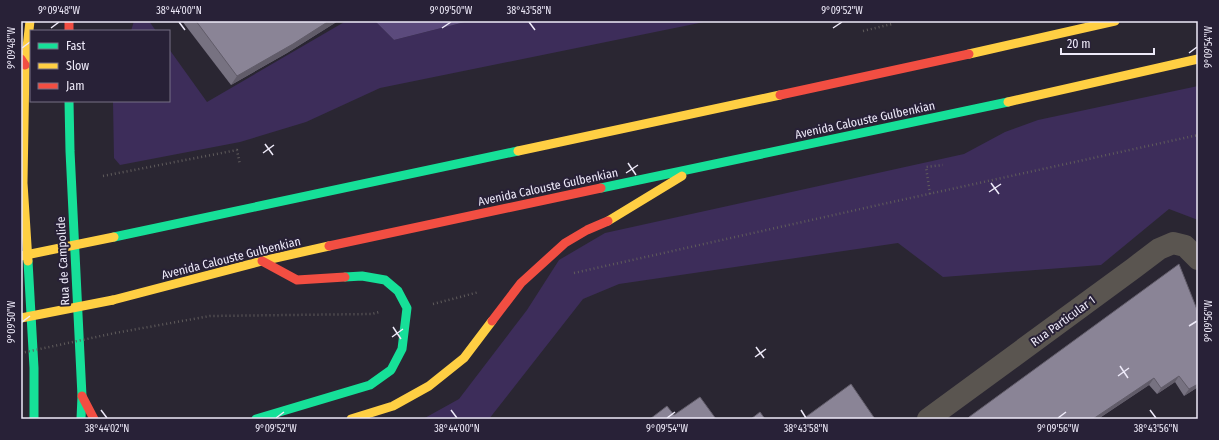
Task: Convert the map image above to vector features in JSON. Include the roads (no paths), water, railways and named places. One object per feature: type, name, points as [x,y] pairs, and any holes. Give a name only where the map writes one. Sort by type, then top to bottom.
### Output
[{"type":"main road","points":[[30,21],[23,62],[23,183],[34,368],[34,419]]},
{"type":"main road","points":[[21,256],[902,69],[1115,21]]},
{"type":"main road","name":"Avenida Calouste Gulbenkian","points":[[21,318],[113,300],[262,261],[954,114],[1198,59]]},
{"type":"main road","name":"Rua de Campolide","points":[[69,102],[82,396],[81,419]]},
{"type":"main road","points":[[351,419],[393,406],[429,386],[464,358],[521,283],[565,243],[587,230],[610,220],[696,168]]},
{"type":"main road","points":[[256,419],[370,384],[391,370],[402,349],[407,308],[398,291],[385,280],[362,276],[297,280],[262,261]]},
{"type":"main road","points":[[82,396],[94,419]]},
{"type":"street","name":"Rua Particular 1","points":[[928,419],[1122,278],[1159,249],[1172,243],[1186,246],[1198,259]]}]
